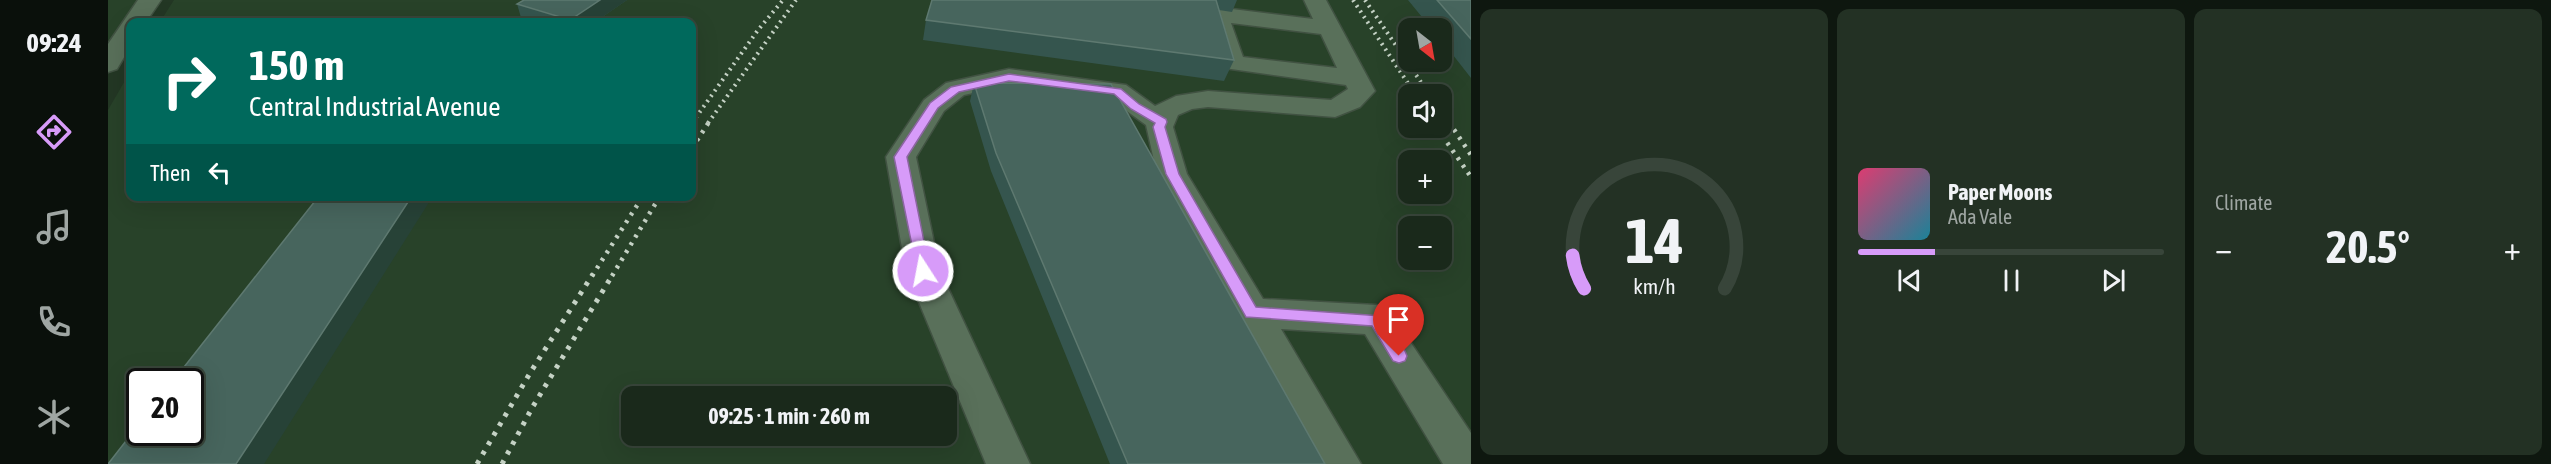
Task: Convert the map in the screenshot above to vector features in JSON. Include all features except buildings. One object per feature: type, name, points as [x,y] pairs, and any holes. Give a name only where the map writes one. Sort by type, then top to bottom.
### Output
[{"type":"street","points":[[135,18],[150,0]]},
{"type":"street","points":[[1315,0],[1362,91],[1350,101],[1335,109],[1208,99],[1186,102],[1166,111],[1159,127],[1172,174],[1339,464]]},
{"type":"street","points":[[1329,28],[1216,14],[1233,63],[1355,78]]},
{"type":"street","points":[[108,64],[124,31]]},
{"type":"street","points":[[1008,464],[923,271],[901,157],[934,106],[955,90],[1009,77],[1118,91],[1135,106],[1161,122]]},
{"type":"street","points":[[1251,313],[1377,320],[1467,464]]},
{"type":"shaded area","points":[[108,0],[142,0],[130,18],[126,18],[126,24],[108,50]]},
{"type":"shaded area","points":[[174,0],[1471,0],[1471,464],[108,464],[108,110],[126,79],[126,201],[696,201],[696,18],[163,18]]},
{"type":"railway","points":[[696,117],[758,30],[783,0]]},
{"type":"railway","points":[[708,123],[796,0]]},
{"type":"railway","points":[[1353,0],[1408,84]]},
{"type":"railway","points":[[1365,0],[1422,84]]},
{"type":"railway","points":[[696,142],[709,122]]},
{"type":"railway","points":[[1452,126],[1471,155]]},
{"type":"railway","points":[[1444,138],[1471,177]]},
{"type":"railway","points":[[592,276],[640,201]]},
{"type":"railway","points":[[612,276],[657,201]]},
{"type":"railway","points":[[477,464],[530,373],[593,274]]},
{"type":"railway","points":[[502,464],[532,408],[613,274]]},
{"type":"route","points":[[923,271],[901,157],[934,106],[955,90],[1009,77],[1118,91],[1135,106],[1161,122],[1159,127],[1172,174],[1251,313],[1377,320],[1399,356]]}]
